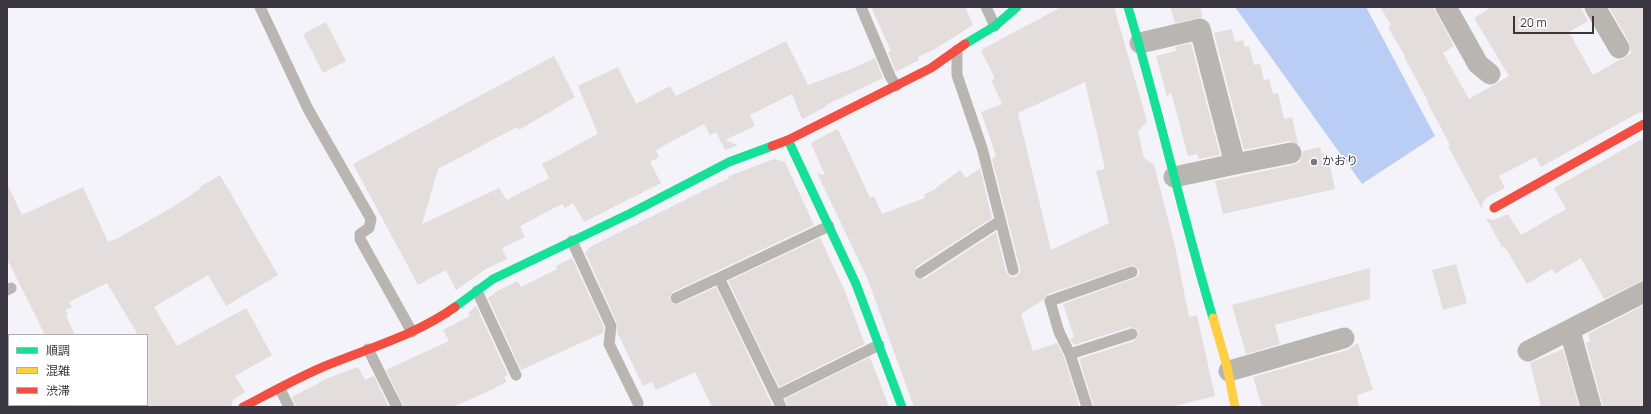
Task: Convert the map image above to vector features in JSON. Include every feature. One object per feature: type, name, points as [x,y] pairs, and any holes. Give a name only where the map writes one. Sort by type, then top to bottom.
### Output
[{"type":"street","points":[[243,407],[323,367],[412,332],[435,321],[493,279],[730,162],[788,140],[931,68],[957,49],[995,26],[1017,7]]},
{"type":"street","points":[[1128,7],[1140,43],[1193,248],[1229,371],[1235,407]]},
{"type":"street","points":[[1446,7],[1478,64],[1490,74]]},
{"type":"street","points":[[1595,7],[1619,48]]},
{"type":"street","points":[[1140,43],[1200,29],[1235,164]]},
{"type":"street","points":[[1494,208],[1644,124]]},
{"type":"street","points":[[788,140],[856,284],[902,407]]},
{"type":"street","points":[[1174,177],[1291,153]]},
{"type":"street","points":[[1528,352],[1644,292]]},
{"type":"street","points":[[1570,331],[1591,407]]},
{"type":"street","points":[[1229,371],[1344,338]]},
{"type":"lane","points":[[260,7],[308,110],[371,220],[369,228],[360,234],[360,239],[412,332]]},
{"type":"lane","points":[[861,7],[896,86]]},
{"type":"lane","points":[[986,7],[995,26]]},
{"type":"lane","points":[[957,49],[957,75],[982,148],[1013,270]]},
{"type":"lane","points":[[920,272],[1000,221]]},
{"type":"lane","points":[[676,298],[829,226]]},
{"type":"lane","points":[[572,241],[611,326],[609,344],[638,403]]},
{"type":"lane","points":[[1087,407],[1070,354],[1059,332],[1050,301],[1132,272]]},
{"type":"lane","points":[[719,278],[781,407]]},
{"type":"lane","points":[[476,291],[516,375]]},
{"type":"lane","points":[[1070,354],[1132,334]]},
{"type":"lane","points":[[776,396],[879,345]]},
{"type":"lane","points":[[368,349],[397,407]]},
{"type":"lane","points":[[280,389],[289,407]]},
{"type":"water","points":[[1235,7],[1366,7],[1435,136],[1362,184]]},
{"type":"building","points":[[871,7],[965,7],[973,25],[935,49],[918,57],[919,60],[896,72],[888,52],[891,51]]},
{"type":"building","points":[[1061,7],[1114,7],[1147,121],[1138,132],[1144,158],[1154,165],[1175,246],[1189,317],[1197,315],[1215,396],[1171,407],[1094,407],[1079,359],[1134,341],[1139,332],[1130,327],[1074,345],[1070,339],[1074,337],[1063,304],[1135,278],[1139,274],[1139,270],[1133,265],[1048,294],[1043,300],[1021,314],[1033,351],[1057,343],[1064,357],[1079,405],[1073,407],[914,407],[868,280],[817,173],[825,175],[811,144],[812,142],[838,129],[870,198],[874,196],[882,214],[925,198],[924,194],[932,191],[960,170],[966,178],[980,168],[992,218],[916,267],[913,274],[917,279],[924,279],[996,232],[1006,272],[1011,277],[1015,277],[1020,272],[1020,268],[992,159],[996,156],[981,112],[1002,104],[991,80],[995,79],[981,50]],"holes":[[[1085,82],[1105,169],[1096,171],[1109,223],[1051,250],[1018,113]]]},
{"type":"building","points":[[1170,7],[1200,7],[1203,17],[1175,23]]},
{"type":"building","points":[[1380,7],[1433,7],[1454,46],[1443,53],[1469,99],[1509,76],[1474,18],[1491,7],[1580,7],[1588,21],[1569,32],[1593,75],[1625,58],[1631,53],[1629,42],[1609,7],[1644,7],[1644,112],[1638,113],[1541,167],[1536,157],[1499,176],[1505,188],[1488,197],[1483,202],[1482,209],[1448,146],[1450,145],[1404,57],[1405,56],[1388,26],[1391,25]]},
{"type":"building","points":[[326,22],[346,61],[323,73],[303,34]]},
{"type":"building","points":[[1232,29],[1235,42],[1243,40],[1245,47],[1249,46],[1254,65],[1260,64],[1264,80],[1269,79],[1273,94],[1278,93],[1284,119],[1292,117],[1298,144],[1289,141],[1244,150],[1214,33]]},
{"type":"building","points":[[786,41],[808,85],[851,69],[875,58],[883,78],[826,105],[827,106],[802,119],[792,94],[750,115],[755,126],[725,140],[738,145],[725,150],[716,132],[710,135],[704,124],[656,150],[659,157],[650,162],[661,183],[584,222],[573,203],[565,208],[562,204],[520,226],[525,237],[502,248],[507,259],[486,269],[456,290],[446,270],[418,285],[353,164],[554,56],[575,97],[519,130],[517,127],[438,169],[422,224],[499,188],[507,200],[549,178],[542,164],[598,134],[578,86],[618,67],[636,104],[670,86],[676,96]]},
{"type":"building","points":[[1191,43],[1220,155],[1199,159],[1197,154],[1188,156],[1171,92],[1167,97],[1156,56],[1176,51],[1175,47]]},
{"type":"building","points":[[1644,138],[1644,280],[1604,299],[1581,258],[1555,274],[1552,269],[1527,284],[1504,246],[1502,247],[1486,218],[1494,220],[1508,214],[1521,235],[1566,209],[1554,188]]},
{"type":"building","points":[[1320,147],[1322,154],[1327,153],[1335,189],[1223,214],[1215,181],[1293,165],[1299,162],[1303,151]]},
{"type":"building","points":[[774,159],[785,162],[814,225],[673,292],[669,298],[672,303],[679,304],[716,287],[773,407],[712,407],[695,372],[656,390],[652,382],[643,386],[617,332],[617,323],[585,252],[589,250],[588,248],[729,178],[728,177],[734,174]]},
{"type":"building","points":[[220,175],[278,275],[226,306],[208,275],[154,307],[177,346],[246,308],[272,355],[235,376],[245,392],[233,400],[231,407],[147,407],[148,334],[137,334],[107,283],[69,302],[72,307],[65,310],[68,314],[66,315],[75,334],[44,334],[7,259],[7,184],[22,215],[83,187],[108,242],[113,241],[171,208],[200,189],[199,187]]},
{"type":"building","points":[[820,238],[844,289],[865,344],[779,387],[728,281]]},
{"type":"building","points":[[572,258],[604,327],[603,333],[521,370],[488,298],[499,290],[518,281],[521,287],[557,269],[556,266]]},
{"type":"building","points":[[1456,264],[1467,303],[1443,310],[1432,270]]},
{"type":"building","points":[[1370,268],[1370,299],[1275,325],[1280,344],[1246,354],[1232,305]]},
{"type":"building","points":[[1644,305],[1644,407],[1603,407],[1586,343],[1590,341],[1588,334]]},
{"type":"building","points":[[476,306],[508,375],[504,377],[507,381],[453,407],[404,407],[386,370],[449,341],[443,330],[470,316],[468,313]]},
{"type":"building","points":[[1358,343],[1373,390],[1357,395],[1359,407],[1262,407],[1253,377],[1347,350]]},
{"type":"building","points":[[1563,349],[1579,407],[1541,407],[1530,363]]},
{"type":"building","points":[[870,357],[889,407],[788,407],[785,399]]},
{"type":"building","points":[[358,367],[365,380],[374,376],[389,407],[296,407],[292,397],[328,378]]},
{"type":"traffic: fast","points":[[965,44],[995,26],[1017,7]]},
{"type":"traffic: fast","points":[[1128,7],[1213,318]]},
{"type":"traffic: fast","points":[[788,140],[856,284],[902,407]]},
{"type":"traffic: fast","points":[[455,307],[493,279],[631,213],[729,162],[772,146]]},
{"type":"traffic: slow","points":[[1213,318],[1227,366],[1235,407]]},
{"type":"traffic: jam","points":[[772,146],[788,140],[931,68],[965,44]]},
{"type":"traffic: jam","points":[[1494,208],[1644,124]]},
{"type":"traffic: jam","points":[[243,407],[325,366],[424,326],[455,307]]},
{"type":"place","name":"かおり","points":[[1314,162]]}]
